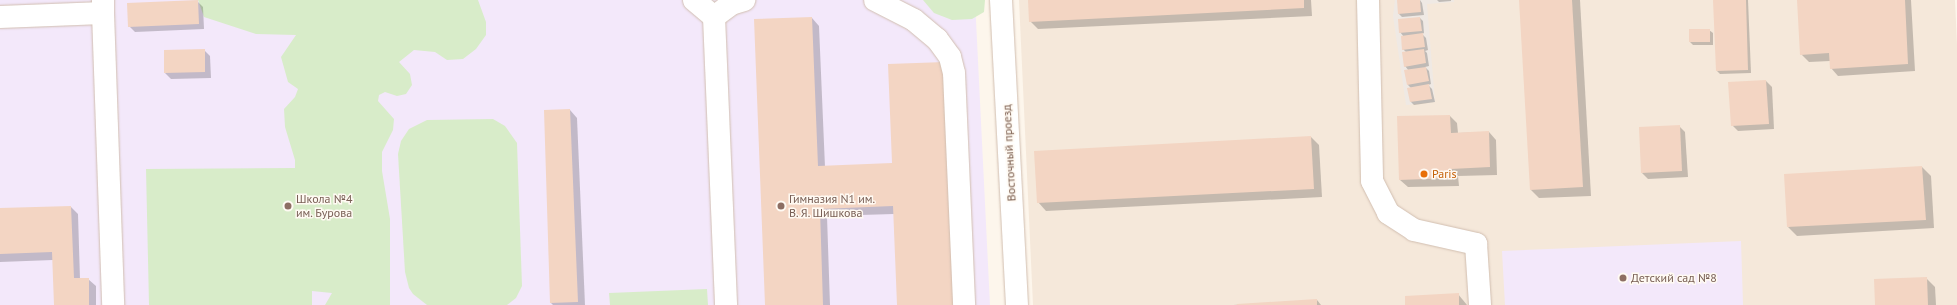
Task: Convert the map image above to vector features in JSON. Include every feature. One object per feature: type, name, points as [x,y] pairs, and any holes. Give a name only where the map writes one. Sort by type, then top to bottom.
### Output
[{"type":"street","points":[[694,0],[714,17],[726,305]]},
{"type":"street","points":[[714,17],[731,4],[744,0]]},
{"type":"street","points":[[874,0],[914,20],[937,39],[950,57],[954,73],[964,305]]},
{"type":"street","name":"Восточный проезд","points":[[1001,0],[1017,305]]},
{"type":"street","points":[[1368,0],[1372,181],[1388,212],[1414,230],[1476,244],[1480,305]]},
{"type":"street","points":[[0,17],[103,6],[113,305]]},
{"type":"shaded area","points":[[0,0],[975,0],[990,305],[0,305]]},
{"type":"shaded area","points":[[1019,0],[1955,0],[1957,45],[1957,305],[1033,305]]},
{"type":"shaded area","points":[[1395,0],[1454,0],[1454,2],[1427,4],[1435,102],[1406,105],[1393,16]]},
{"type":"shaded area","name":"Детский сад №8","points":[[1741,241],[1743,305],[1505,305],[1502,251]]},
{"type":"green space","points":[[198,0],[478,0],[486,22],[486,35],[476,49],[463,59],[447,60],[435,52],[414,50],[399,62],[410,74],[412,85],[406,94],[397,96],[385,92],[379,95],[378,101],[394,119],[393,130],[382,152],[382,171],[390,219],[390,305],[325,305],[332,293],[312,291],[312,305],[149,305],[146,169],[295,168],[295,160],[285,127],[284,109],[295,97],[298,89],[288,82],[281,57],[296,35],[256,34],[204,17]]},
{"type":"green space","points":[[923,0],[985,0],[984,12],[972,19],[952,20],[934,13]]},
{"type":"green space","points":[[493,119],[505,126],[517,143],[522,286],[516,298],[507,305],[427,305],[413,294],[409,288],[405,272],[398,154],[401,141],[409,129],[427,120]]},
{"type":"green space","points":[[707,289],[708,305],[610,305],[609,293]]},
{"type":"building","points":[[198,0],[199,24],[128,27],[127,3]]},
{"type":"building","points":[[1028,0],[1304,0],[1304,8],[1029,22]]},
{"type":"building","points":[[1397,0],[1420,0],[1421,12],[1398,14]]},
{"type":"building","points":[[1519,0],[1572,0],[1583,187],[1530,190]]},
{"type":"building","points":[[1713,0],[1746,0],[1748,70],[1716,71]]},
{"type":"building","points":[[1797,0],[1905,0],[1908,64],[1830,69],[1829,53],[1800,55]]},
{"type":"building","points":[[812,17],[818,166],[892,163],[888,64],[945,62],[954,305],[897,305],[893,206],[820,209],[823,305],[765,305],[754,19]]},
{"type":"building","points":[[1420,17],[1422,31],[1399,33],[1398,19]]},
{"type":"building","points":[[1689,29],[1710,29],[1710,42],[1689,42]]},
{"type":"building","points":[[1423,33],[1425,47],[1402,50],[1401,36]]},
{"type":"building","points":[[205,49],[205,72],[164,73],[164,50]]},
{"type":"building","points":[[1424,49],[1426,63],[1404,67],[1402,52]]},
{"type":"building","points":[[1426,67],[1429,81],[1407,85],[1404,70]]},
{"type":"building","points":[[1766,80],[1769,124],[1731,126],[1728,82]]},
{"type":"building","points":[[1429,84],[1432,99],[1410,102],[1407,88]]},
{"type":"building","points":[[570,109],[578,302],[550,303],[544,110]]},
{"type":"building","points":[[1450,115],[1451,133],[1489,131],[1490,167],[1451,169],[1451,178],[1399,180],[1397,116]]},
{"type":"building","points":[[1680,125],[1682,171],[1641,173],[1639,127]]},
{"type":"building","points":[[1311,136],[1314,189],[1037,203],[1034,151]]},
{"type":"building","points":[[1922,166],[1926,220],[1787,227],[1784,174]]},
{"type":"building","points":[[71,206],[74,278],[89,278],[89,305],[54,305],[52,252],[0,254],[0,208]]},
{"type":"building","points":[[1927,277],[1928,305],[1875,305],[1874,279]]},
{"type":"building","points":[[1459,293],[1459,305],[1405,305],[1405,296]]},
{"type":"building","points":[[1317,299],[1317,305],[1237,305],[1237,304]]},
{"type":"place","name":"Paris","points":[[1424,174]]},
{"type":"place","name":"Школа №4 им. Бурова","points":[[288,206]]},
{"type":"place","name":"Гимназия N1 им. В. Я. Шишкова","points":[[781,206]]},
{"type":"place","name":"Детский сад №8","points":[[1623,278]]}]
